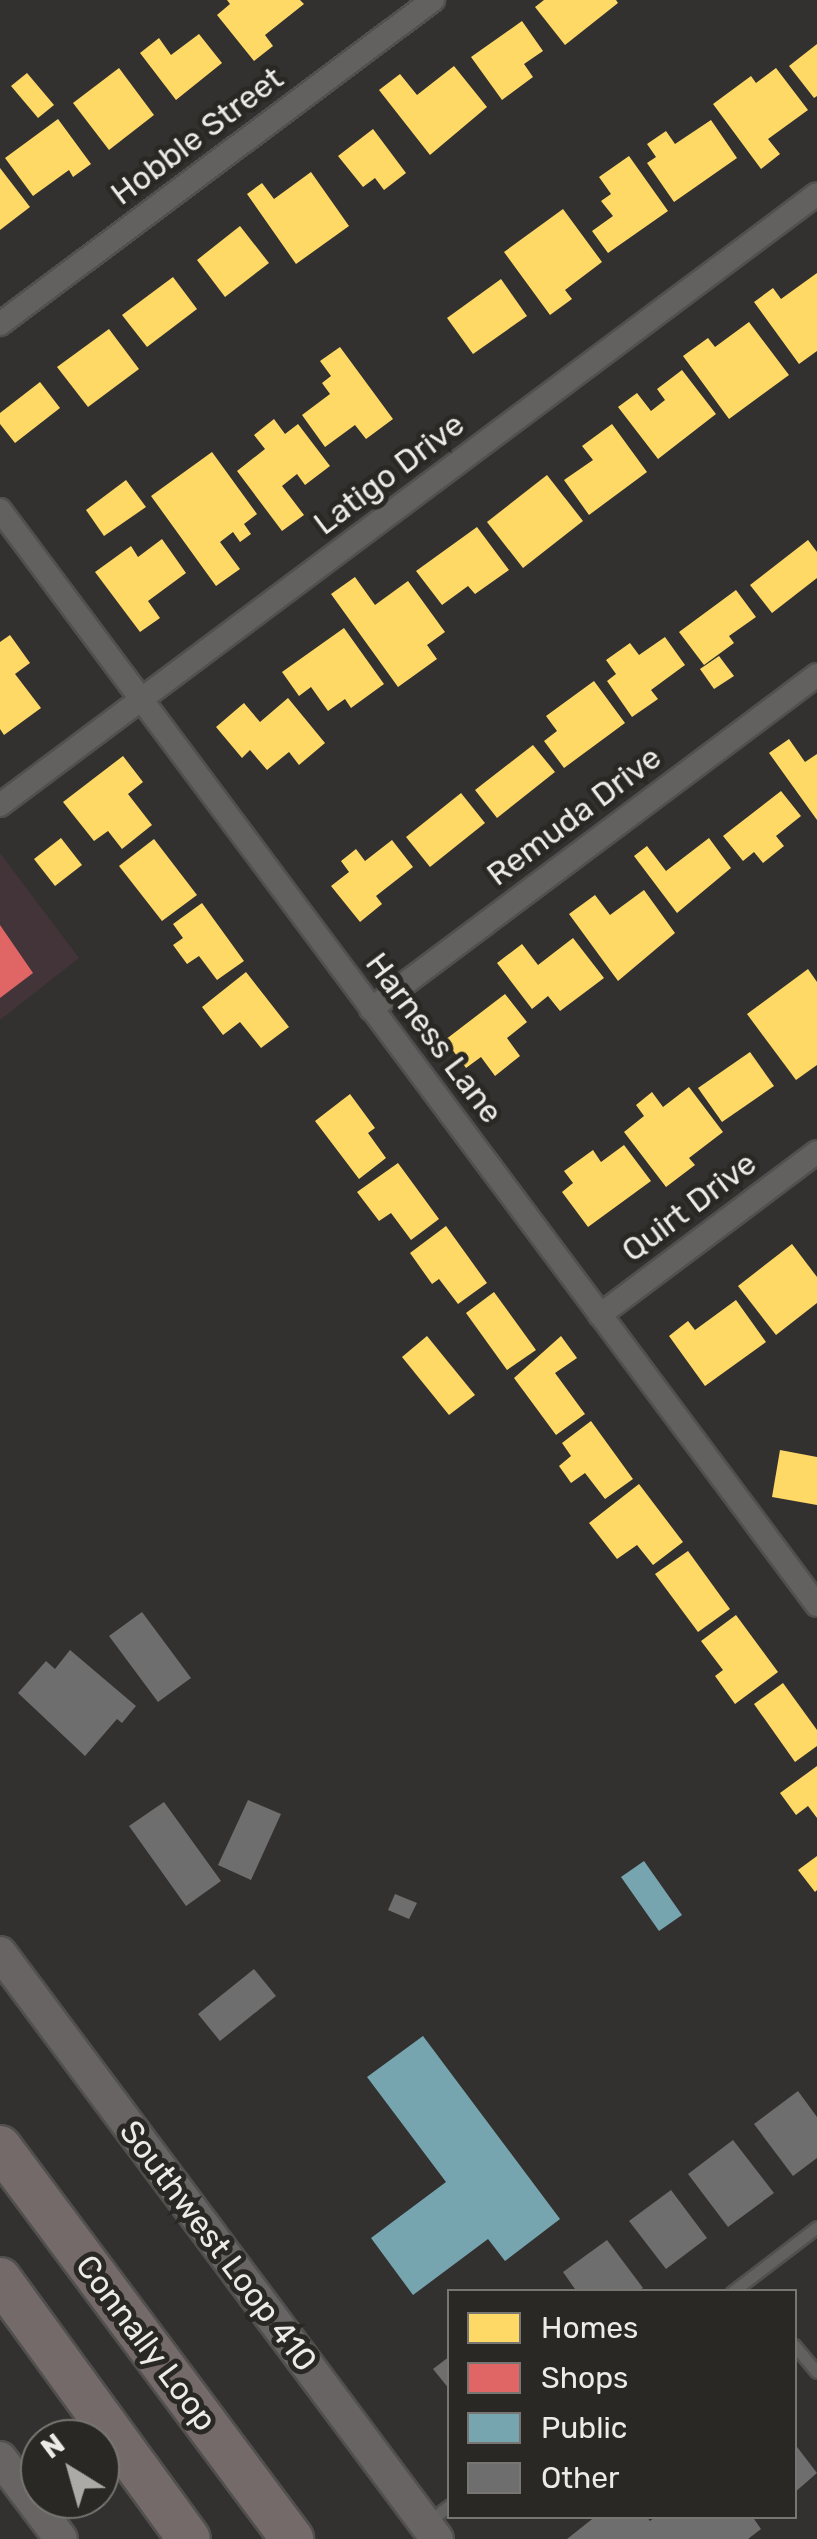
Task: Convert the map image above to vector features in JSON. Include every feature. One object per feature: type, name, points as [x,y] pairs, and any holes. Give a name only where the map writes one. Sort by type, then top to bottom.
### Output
[{"type":"highway","name":"Connally Loop","points":[[0,2146],[292,2539]]},
{"type":"highway","points":[[0,2279],[188,2539]]},
{"type":"main road","name":"Southwest Loop 410","points":[[0,1954],[437,2522]]},
{"type":"main road","points":[[0,2458],[61,2539]]},
{"type":"street","name":"Hobble Street","points":[[0,324],[433,0]]},
{"type":"street","name":"Latigo Drive","points":[[0,805],[817,194]]},
{"type":"street","name":"Harness Lane","points":[[0,510],[817,1605]]},
{"type":"street","name":"Remuda Drive","points":[[371,1009],[817,675]]},
{"type":"street","name":"Quirt Drive","points":[[600,1314],[817,1152]]},
{"type":"lane","points":[[748,2287],[817,2227]]},
{"type":"lane","points":[[797,2348],[817,2372]]},
{"type":"shaded area","points":[[0,853],[79,958],[0,1020]]},
{"type":"building: Homes","points":[[227,0],[300,0],[304,4],[265,35],[273,46],[254,61],[217,15],[230,4]]},
{"type":"building: Homes","points":[[544,0],[618,3],[565,45],[535,7]]},
{"type":"building: Homes","points":[[522,21],[543,51],[524,64],[533,77],[502,100],[471,57]]},
{"type":"building: Homes","points":[[199,34],[222,63],[176,100],[140,53],[159,38],[171,55]]},
{"type":"building: Homes","points":[[817,44],[817,96],[814,98],[789,66]]},
{"type":"building: Homes","points":[[454,66],[487,107],[430,155],[379,90],[400,74],[417,95]]},
{"type":"building: Homes","points":[[119,68],[154,115],[109,150],[73,103]]},
{"type":"building: Homes","points":[[776,68],[808,110],[768,139],[780,154],[761,169],[713,104],[751,76],[756,83]]},
{"type":"building: Homes","points":[[27,73],[54,105],[38,118],[11,86]]},
{"type":"building: Homes","points":[[58,119],[91,164],[73,177],[69,170],[33,196],[5,158]]},
{"type":"building: Homes","points":[[711,120],[737,158],[674,202],[647,163],[656,157],[647,144],[666,131],[675,144]]},
{"type":"building: Homes","points":[[373,129],[406,173],[384,190],[375,178],[363,187],[338,156]]},
{"type":"building: Homes","points":[[629,156],[668,211],[608,253],[592,231],[613,216],[601,201],[611,194],[599,177]]},
{"type":"building: Homes","points":[[0,168],[30,207],[0,230]]},
{"type":"building: Homes","points":[[311,172],[349,226],[296,264],[247,194],[262,183],[274,199]]},
{"type":"building: Homes","points":[[563,209],[602,262],[565,290],[572,299],[550,315],[504,252]]},
{"type":"building: Homes","points":[[240,226],[269,263],[225,297],[197,260]]},
{"type":"building: Homes","points":[[817,273],[817,351],[799,364],[754,302],[773,288],[781,299]]},
{"type":"building: Homes","points":[[173,277],[197,309],[147,347],[122,315]]},
{"type":"building: Homes","points":[[501,279],[527,316],[473,354],[447,318]]},
{"type":"building: Homes","points":[[749,322],[789,375],[729,419],[683,356],[708,338],[715,347]]},
{"type":"building: Homes","points":[[109,329],[139,369],[88,407],[57,367]]},
{"type":"building: Homes","points":[[340,347],[393,419],[366,439],[355,425],[325,447],[302,415],[330,394],[322,383],[331,376],[320,361]]},
{"type":"building: Homes","points":[[682,370],[716,414],[658,459],[618,407],[637,393],[651,411],[665,400],[657,389]]},
{"type":"building: Homes","points":[[40,382],[60,408],[15,443],[0,424],[0,413]]},
{"type":"building: Homes","points":[[274,419],[285,434],[298,424],[330,466],[305,485],[297,474],[282,486],[304,515],[282,531],[237,471],[265,449],[254,435]]},
{"type":"building: Homes","points":[[612,424],[647,472],[589,515],[564,480],[593,460],[582,446]]},
{"type":"building: Homes","points":[[212,452],[257,514],[244,524],[251,534],[240,542],[233,532],[220,542],[240,569],[216,586],[151,496]]},
{"type":"building: Homes","points":[[547,475],[583,521],[523,568],[487,522]]},
{"type":"building: Homes","points":[[126,480],[146,507],[104,536],[86,510]]},
{"type":"building: Homes","points":[[477,527],[509,570],[475,594],[468,586],[442,605],[416,571]]},
{"type":"building: Homes","points":[[162,539],[186,573],[148,601],[160,618],[140,632],[95,572],[131,546],[138,557]]},
{"type":"building: Homes","points":[[808,540],[817,552],[817,578],[772,613],[750,585]]},
{"type":"building: Homes","points":[[355,577],[375,605],[408,581],[445,632],[427,645],[437,659],[398,687],[331,594]]},
{"type":"building: Homes","points":[[736,590],[756,617],[729,636],[734,643],[704,665],[679,632]]},
{"type":"building: Homes","points":[[344,628],[384,684],[351,708],[345,699],[328,711],[311,687],[299,696],[282,672]]},
{"type":"building: Homes","points":[[10,635],[30,663],[15,674],[41,708],[4,735],[0,729],[0,642]]},
{"type":"building: Homes","points":[[665,637],[685,665],[651,690],[658,699],[632,717],[607,681],[616,674],[606,660],[630,643],[639,655]]},
{"type":"building: Homes","points":[[719,656],[734,676],[714,689],[700,669]]},
{"type":"building: Homes","points":[[594,681],[625,723],[564,768],[544,741],[557,731],[546,716]]},
{"type":"building: Homes","points":[[288,698],[325,743],[299,765],[289,752],[267,770],[250,750],[242,758],[216,727],[244,703],[260,722]]},
{"type":"building: Homes","points":[[789,739],[805,762],[817,754],[817,820],[769,753]]},
{"type":"building: Homes","points":[[533,745],[555,772],[497,818],[475,790]]},
{"type":"building: Homes","points":[[123,756],[143,782],[128,794],[152,825],[122,849],[108,831],[94,841],[63,802]]},
{"type":"building: Homes","points":[[781,791],[801,816],[776,836],[784,846],[763,863],[754,852],[743,861],[723,836]]},
{"type":"building: Homes","points":[[461,793],[485,823],[430,867],[406,837]]},
{"type":"building: Homes","points":[[61,838],[82,865],[55,886],[34,859]]},
{"type":"building: Homes","points":[[709,838],[731,868],[677,913],[634,856],[647,846],[666,871]]},
{"type":"building: Homes","points":[[154,839],[197,895],[162,921],[119,866]]},
{"type":"building: Homes","points":[[392,840],[413,867],[376,896],[382,904],[360,922],[331,886],[349,872],[341,861],[356,849],[365,861]]},
{"type":"building: Homes","points":[[644,890],[675,933],[618,981],[569,914],[595,895],[610,915]]},
{"type":"building: Homes","points":[[202,903],[244,961],[217,980],[199,956],[187,964],[173,945],[183,938],[173,924]]},
{"type":"building: Homes","points":[[573,938],[604,978],[560,1011],[548,996],[532,1009],[497,963],[522,944],[538,965]]},
{"type":"building: Homes","points":[[808,969],[817,982],[817,1065],[796,1080],[747,1014]]},
{"type":"building: Homes","points":[[246,972],[289,1027],[261,1048],[240,1022],[223,1035],[202,1007]]},
{"type":"building: Homes","points":[[505,994],[527,1022],[507,1038],[520,1056],[495,1076],[481,1057],[466,1068],[445,1040]]},
{"type":"building: Homes","points":[[750,1052],[774,1086],[722,1122],[698,1088]]},
{"type":"building: Homes","points":[[689,1087],[723,1132],[689,1158],[695,1165],[666,1187],[624,1132],[644,1116],[636,1105],[652,1092],[663,1107]]},
{"type":"building: Homes","points":[[350,1094],[375,1128],[368,1133],[386,1158],[359,1179],[315,1121]]},
{"type":"building: Homes","points":[[624,1145],[651,1181],[588,1227],[562,1192],[573,1183],[564,1171],[593,1150],[601,1162]]},
{"type":"building: Homes","points":[[398,1163],[439,1219],[411,1240],[391,1213],[379,1221],[357,1192]]},
{"type":"building: Homes","points":[[446,1226],[487,1283],[458,1304],[439,1279],[432,1284],[410,1253]]},
{"type":"building: Homes","points":[[792,1244],[817,1277],[817,1303],[776,1335],[738,1286]]},
{"type":"building: Homes","points":[[494,1292],[536,1350],[507,1370],[466,1313]]},
{"type":"building: Homes","points":[[736,1300],[766,1342],[705,1386],[669,1336],[688,1321],[695,1330]]},
{"type":"building: Homes","points":[[427,1336],[475,1395],[449,1415],[402,1357]]},
{"type":"building: Homes","points":[[561,1336],[577,1358],[555,1373],[585,1414],[556,1435],[514,1378]]},
{"type":"building: Homes","points":[[591,1421],[633,1479],[605,1499],[585,1473],[571,1483],[559,1466],[571,1456],[562,1443]]},
{"type":"building: Homes","points":[[780,1450],[817,1457],[817,1505],[772,1497]]},
{"type":"building: Homes","points":[[639,1484],[683,1542],[653,1565],[637,1545],[617,1559],[589,1523]]},
{"type":"building: Homes","points":[[688,1551],[730,1609],[698,1632],[655,1574]]},
{"type":"building: Homes","points":[[736,1615],[778,1672],[735,1704],[715,1676],[723,1670],[701,1641]]},
{"type":"building: Homes","points":[[783,1683],[817,1730],[817,1746],[795,1762],[754,1704]]},
{"type":"building: Homes","points":[[817,1766],[817,1818],[808,1806],[796,1815],[780,1793]]},
{"type":"building: Homes","points":[[817,1856],[817,1890],[815,1892],[798,1870]]},
{"type":"building: Shops","points":[[0,925],[33,973],[0,998]]},
{"type":"building: Public","points":[[644,1861],[682,1915],[659,1931],[621,1877]]},
{"type":"building: Public","points":[[423,2036],[560,2219],[505,2261],[488,2239],[413,2295],[371,2238],[446,2182],[367,2077]]},
{"type":"building: Other","points":[[142,1612],[191,1678],[158,1702],[109,1636]]},
{"type":"building: Other","points":[[70,1650],[136,1706],[122,1723],[117,1719],[85,1756],[18,1693],[46,1661],[55,1669]]},
{"type":"building: Other","points":[[248,1800],[281,1814],[251,1880],[218,1865]]},
{"type":"building: Other","points":[[164,1802],[221,1881],[186,1906],[129,1826]]},
{"type":"building: Other","points":[[395,1894],[417,1903],[409,1919],[388,1910]]},
{"type":"building: Other","points":[[254,1969],[276,1996],[220,2041],[198,2014]]},
{"type":"building: Other","points":[[798,2091],[817,2117],[817,2158],[793,2176],[754,2124]]},
{"type":"building: Other","points":[[733,2140],[774,2193],[728,2227],[688,2174]]},
{"type":"building: Other","points":[[671,2190],[707,2238],[666,2269],[629,2221]]},
{"type":"building: Other","points":[[607,2240],[643,2288],[575,2289],[563,2272]]},
{"type":"building: Other","points":[[447,2358],[447,2386],[433,2369]]},
{"type":"building: Other","points":[[797,2447],[817,2473],[797,2490]]},
{"type":"building: Other","points":[[592,2519],[754,2519],[761,2529],[748,2539],[567,2539]]}]
